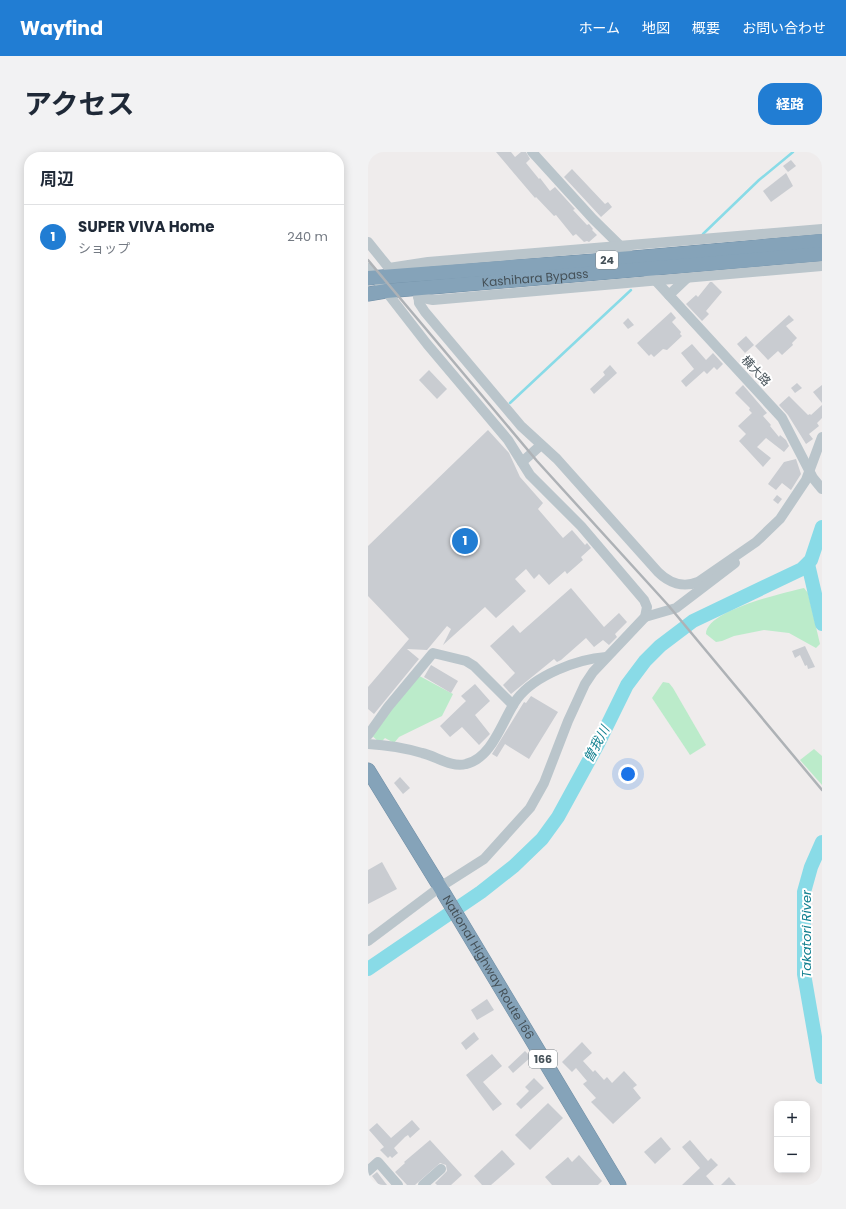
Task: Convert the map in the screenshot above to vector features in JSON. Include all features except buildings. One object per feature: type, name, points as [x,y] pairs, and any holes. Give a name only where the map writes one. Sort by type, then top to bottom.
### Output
[{"type":"highway","name":"Kashihara Bypass","points":[[371,274],[632,258],[822,241]]},
{"type":"highway","name":"Kashihara Bypass","points":[[368,294],[386,292],[418,293],[644,269],[822,254]]},
{"type":"highway","name":"National Highway Route 166","points":[[368,770],[468,932],[619,1185]]},
{"type":"street","points":[[532,152],[620,247]]},
{"type":"street","points":[[368,242],[390,272],[428,262],[822,229]]},
{"type":"street","name":"横大路","points":[[620,247],[656,281],[782,418],[812,474],[822,489]]},
{"type":"street","points":[[418,293],[433,300],[822,266]]},
{"type":"street","points":[[371,274],[410,319],[424,341],[508,440],[530,475],[581,526],[644,600],[647,607],[645,617]]},
{"type":"street","points":[[669,295],[687,278]]},
{"type":"street","points":[[418,293],[425,312],[521,426],[557,459],[665,579],[675,583],[692,584],[698,582],[756,542]]},
{"type":"street","points":[[368,941],[440,887],[484,860],[530,808],[544,783],[578,699],[593,672],[645,617],[667,612],[684,603],[735,563],[780,519],[812,474],[822,436]]},
{"type":"street","points":[[522,462],[541,444]]},
{"type":"street","points":[[368,735],[388,707],[433,653],[466,661],[474,666],[513,705]]},
{"type":"street","points":[[368,744],[422,753],[448,763],[465,765],[477,758],[490,745],[498,735],[513,705],[532,685],[565,666],[592,658],[606,657]]},
{"type":"street","points":[[368,1170],[378,1162],[398,1185]]},
{"type":"street","points":[[423,1185],[441,1168]]},
{"type":"green space","points":[[804,588],[808,593],[820,644],[816,648],[789,633],[764,630],[734,636],[716,642],[706,634],[709,625],[718,617],[732,610],[764,598]]},
{"type":"green space","points":[[412,672],[453,694],[442,716],[399,737],[394,743],[385,738],[380,743],[368,732]]},
{"type":"green space","points":[[663,682],[669,683],[673,688],[706,745],[690,755],[652,698]]},
{"type":"green space","points":[[814,749],[822,756],[822,785],[800,760]]},
{"type":"waterway","points":[[703,234],[759,180],[793,152]]},
{"type":"waterway","points":[[510,403],[631,290]]},
{"type":"waterway","name":"曽我川","points":[[368,969],[481,892],[514,866],[542,839],[558,817],[598,744],[627,685],[645,661],[660,646],[693,621],[802,569],[811,560],[822,527]]},
{"type":"waterway","name":"Takatori River","points":[[808,564],[822,624]]},
{"type":"waterway","name":"Takatori River","points":[[822,842],[811,867],[804,892],[804,974],[822,1077]]},
{"type":"railway","points":[[368,260],[537,461],[668,605],[822,790]]},
{"type":"place","name":"SUPER VIVA Home","points":[[465,541]]}]
